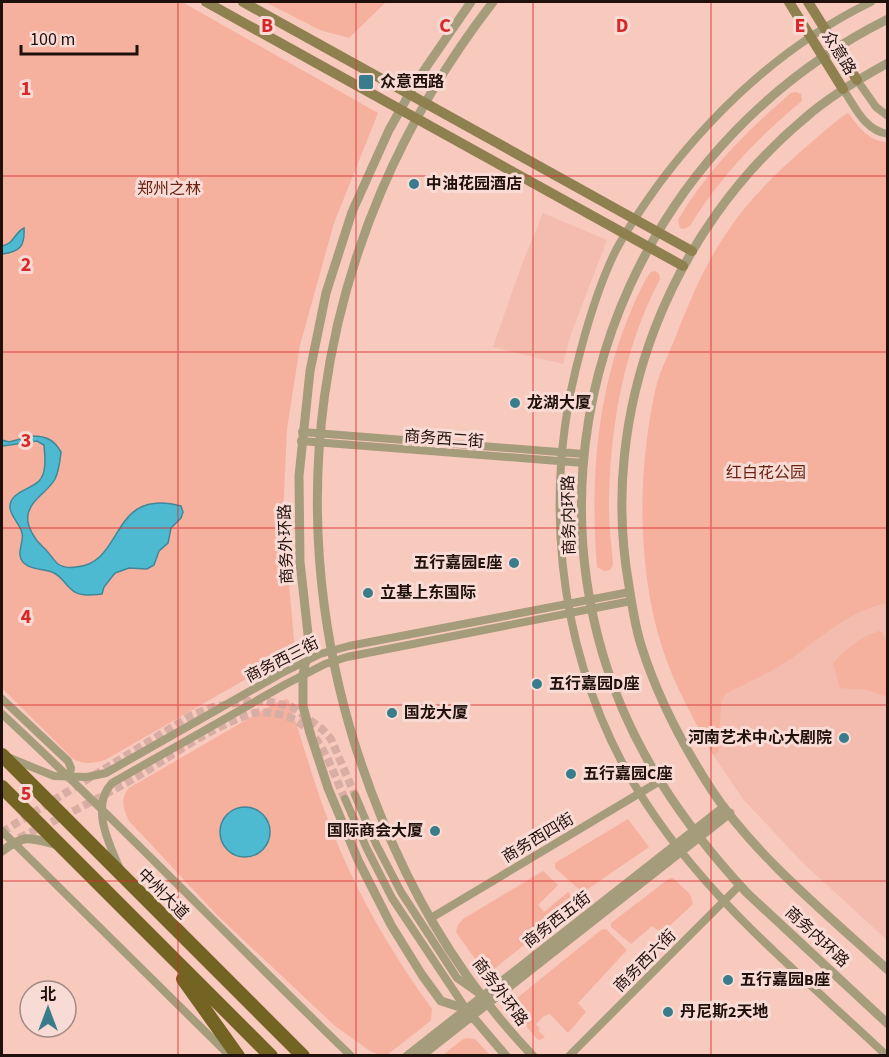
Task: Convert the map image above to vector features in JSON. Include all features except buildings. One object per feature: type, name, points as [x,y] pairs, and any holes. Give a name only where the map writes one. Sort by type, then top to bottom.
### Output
[{"type":"highway","name":"中州大道","points":[[2,755],[303,1056]]},
{"type":"highway","points":[[2,787],[271,1056]]},
{"type":"highway","points":[[148,935],[202,1003],[237,1056]]},
{"type":"main road","points":[[206,2],[683,266]]},
{"type":"main road","points":[[243,2],[692,251]]},
{"type":"main road","name":"众意路","points":[[789,2],[843,89]]},
{"type":"main road","name":"众意路","points":[[808,2],[857,80]]},
{"type":"street","name":"商务外环路","points":[[471,2],[409,94],[376,156],[352,212],[333,269],[309,371],[299,476],[300,562],[309,643],[303,675],[303,706],[336,808],[369,884],[391,925],[441,1001],[469,1012],[506,1056]]},
{"type":"street","name":"商务外环路","points":[[493,2],[416,118],[369,218],[350,274],[332,351],[320,438],[317,477],[318,561],[340,696],[364,775],[392,845],[431,918],[454,955],[485,1000],[533,1056]]},
{"type":"street","points":[[871,2],[811,36],[764,71],[717,114],[683,153],[634,219],[603,278],[588,320],[570,393],[561,453],[558,495],[561,563],[580,661],[615,748],[640,793],[662,828],[723,902],[887,1056]]},
{"type":"street","name":"商务内环路","points":[[888,20],[823,56],[779,89],[734,130],[690,182],[657,232],[621,304],[604,351],[591,407],[582,495],[584,550],[592,604],[603,654],[636,738],[660,781],[696,834],[740,885],[888,1024]]},
{"type":"street","name":"商务内环路","points":[[888,63],[843,89],[804,118],[763,157],[721,206],[692,251],[664,304],[648,342],[636,385],[627,432],[621,504],[623,556],[640,643],[664,705],[693,760],[727,810],[775,866],[888,970]]},
{"type":"street","points":[[857,80],[876,107],[888,116]]},
{"type":"street","points":[[843,89],[871,128],[888,134]]},
{"type":"street","name":"商务西二街","points":[[302,437],[561,453],[584,459]]},
{"type":"street","name":"商务西二街","points":[[320,438],[560,462],[584,459]]},
{"type":"street","name":"商务西三街","points":[[102,811],[104,791],[112,783],[303,675],[333,661],[570,613],[592,604],[630,596]]},
{"type":"street","name":"商务西三街","points":[[2,755],[54,776],[87,777],[106,773],[305,661],[331,650],[568,604],[592,604]]},
{"type":"street","points":[[2,699],[68,761],[71,768],[69,778]]},
{"type":"street","points":[[2,714],[351,1056]]},
{"type":"street","name":"商务西四街","points":[[431,918],[660,781]]},
{"type":"street","points":[[355,795],[401,892],[457,978],[485,1000]]},
{"type":"street","points":[[345,799],[366,849],[392,898],[469,1012]]},
{"type":"street","name":"商务西五街","points":[[407,1056],[485,1000],[727,810]]},
{"type":"street","points":[[102,811],[108,840],[124,879]]},
{"type":"street","points":[[2,831],[230,1056]]},
{"type":"street","points":[[2,851],[24,838],[60,845]]},
{"type":"street","name":"商务西六街","points":[[569,1056],[740,885]]},
{"type":"street","name":"商务西五街","points":[[421,1056],[469,1012]]},
{"type":"shaded area","points":[[543,213],[607,240],[571,334],[563,364],[493,347],[522,264]]},
{"type":"shaded area","points":[[887,603],[887,940],[803,863],[743,799],[713,755],[719,752],[721,708],[726,694],[789,660],[842,620],[872,606]]},
{"type":"green space","name":"郑州之林","points":[[2,2],[182,2],[378,113],[334,223],[300,345],[287,429],[283,516],[295,651],[105,760],[93,763],[73,759],[2,688]]},
{"type":"green space","points":[[265,2],[386,2],[349,38],[320,30]]},
{"type":"green space","points":[[791,93],[801,94],[802,101],[740,159],[701,208],[690,226],[680,228],[678,220],[715,168],[759,122]]},
{"type":"green space","name":"红白花公园","points":[[848,113],[869,136],[887,142],[887,603],[848,618],[784,663],[726,694],[721,708],[719,752],[713,755],[674,679],[664,653],[648,588],[642,519],[650,416],[663,367],[703,274],[717,248],[737,218],[763,187],[823,132]]},
{"type":"green space","points":[[656,271],[660,279],[636,334],[615,421],[609,510],[613,565],[610,570],[604,571],[597,567],[595,530],[597,455],[601,419],[618,346],[631,311],[647,277],[651,272]]},
{"type":"green space","points":[[879,631],[882,632],[887,643],[887,697],[868,690],[840,688],[833,663],[854,644]]},
{"type":"green space","points":[[287,699],[325,813],[352,876],[389,944],[432,1009],[431,1020],[387,1055],[370,1051],[335,1026],[218,916],[129,821],[124,808],[124,796],[129,788],[277,702]]},
{"type":"green space","points":[[628,819],[649,847],[585,891],[580,890],[555,868],[555,863]]},
{"type":"green space","points":[[543,871],[558,885],[538,905],[544,912],[568,892],[578,902],[494,969],[483,970],[456,932],[458,925],[463,919]]},
{"type":"green space","points":[[673,878],[690,894],[693,904],[662,933],[652,926],[631,944],[611,927],[611,923]]},
{"type":"green space","points":[[606,929],[627,950],[578,1003],[586,1012],[568,1033],[550,1014],[544,1016],[536,1024],[545,1037],[537,1039],[514,1011],[516,999],[601,930]]},
{"type":"green space","points":[[463,1039],[475,1039],[490,1055],[443,1055]]},
{"type":"water","points":[[24,228],[24,239],[20,247],[13,252],[2,254],[2,246],[9,243]]},
{"type":"water","points":[[32,436],[50,440],[61,452],[55,479],[32,505],[28,515],[34,537],[56,562],[69,568],[92,563],[103,554],[129,516],[141,507],[158,503],[181,506],[183,512],[181,518],[171,528],[168,543],[159,551],[154,565],[147,569],[129,568],[115,573],[104,587],[102,594],[90,595],[74,592],[59,576],[50,571],[25,564],[20,555],[22,533],[10,508],[16,495],[42,478],[45,464],[44,445],[37,441],[3,446],[2,440],[9,442]]},
{"type":"water","points":[[245,807],[254,809],[265,818],[270,832],[268,841],[259,852],[245,857],[236,855],[225,846],[220,832],[222,823],[231,812]]},
{"type":"tunnel","points":[[2,832],[192,715],[213,707],[247,701],[267,701],[292,707],[322,729],[331,739],[355,795]]},
{"type":"tunnel","points":[[19,838],[119,787],[207,733],[258,712],[286,716],[308,730],[323,751],[345,799]]},
{"type":"place","name":"众意西路","points":[[366,82]]},
{"type":"place","name":"中油花园酒店","points":[[414,184]]},
{"type":"place","name":"龙湖大厦","points":[[515,403]]},
{"type":"place","name":"五行嘉园E座","points":[[514,563]]},
{"type":"place","name":"立基上东国际","points":[[368,593]]},
{"type":"place","name":"五行嘉园D座","points":[[537,684]]},
{"type":"place","name":"国龙大厦","points":[[392,713]]},
{"type":"place","name":"河南艺术中心大剧院","points":[[844,738]]},
{"type":"place","name":"五行嘉园C座","points":[[571,774]]},
{"type":"place","name":"国际商会大厦","points":[[435,831]]},
{"type":"place","name":"五行嘉园B座","points":[[728,980]]},
{"type":"place","name":"丹尼斯2天地","points":[[668,1012]]}]
